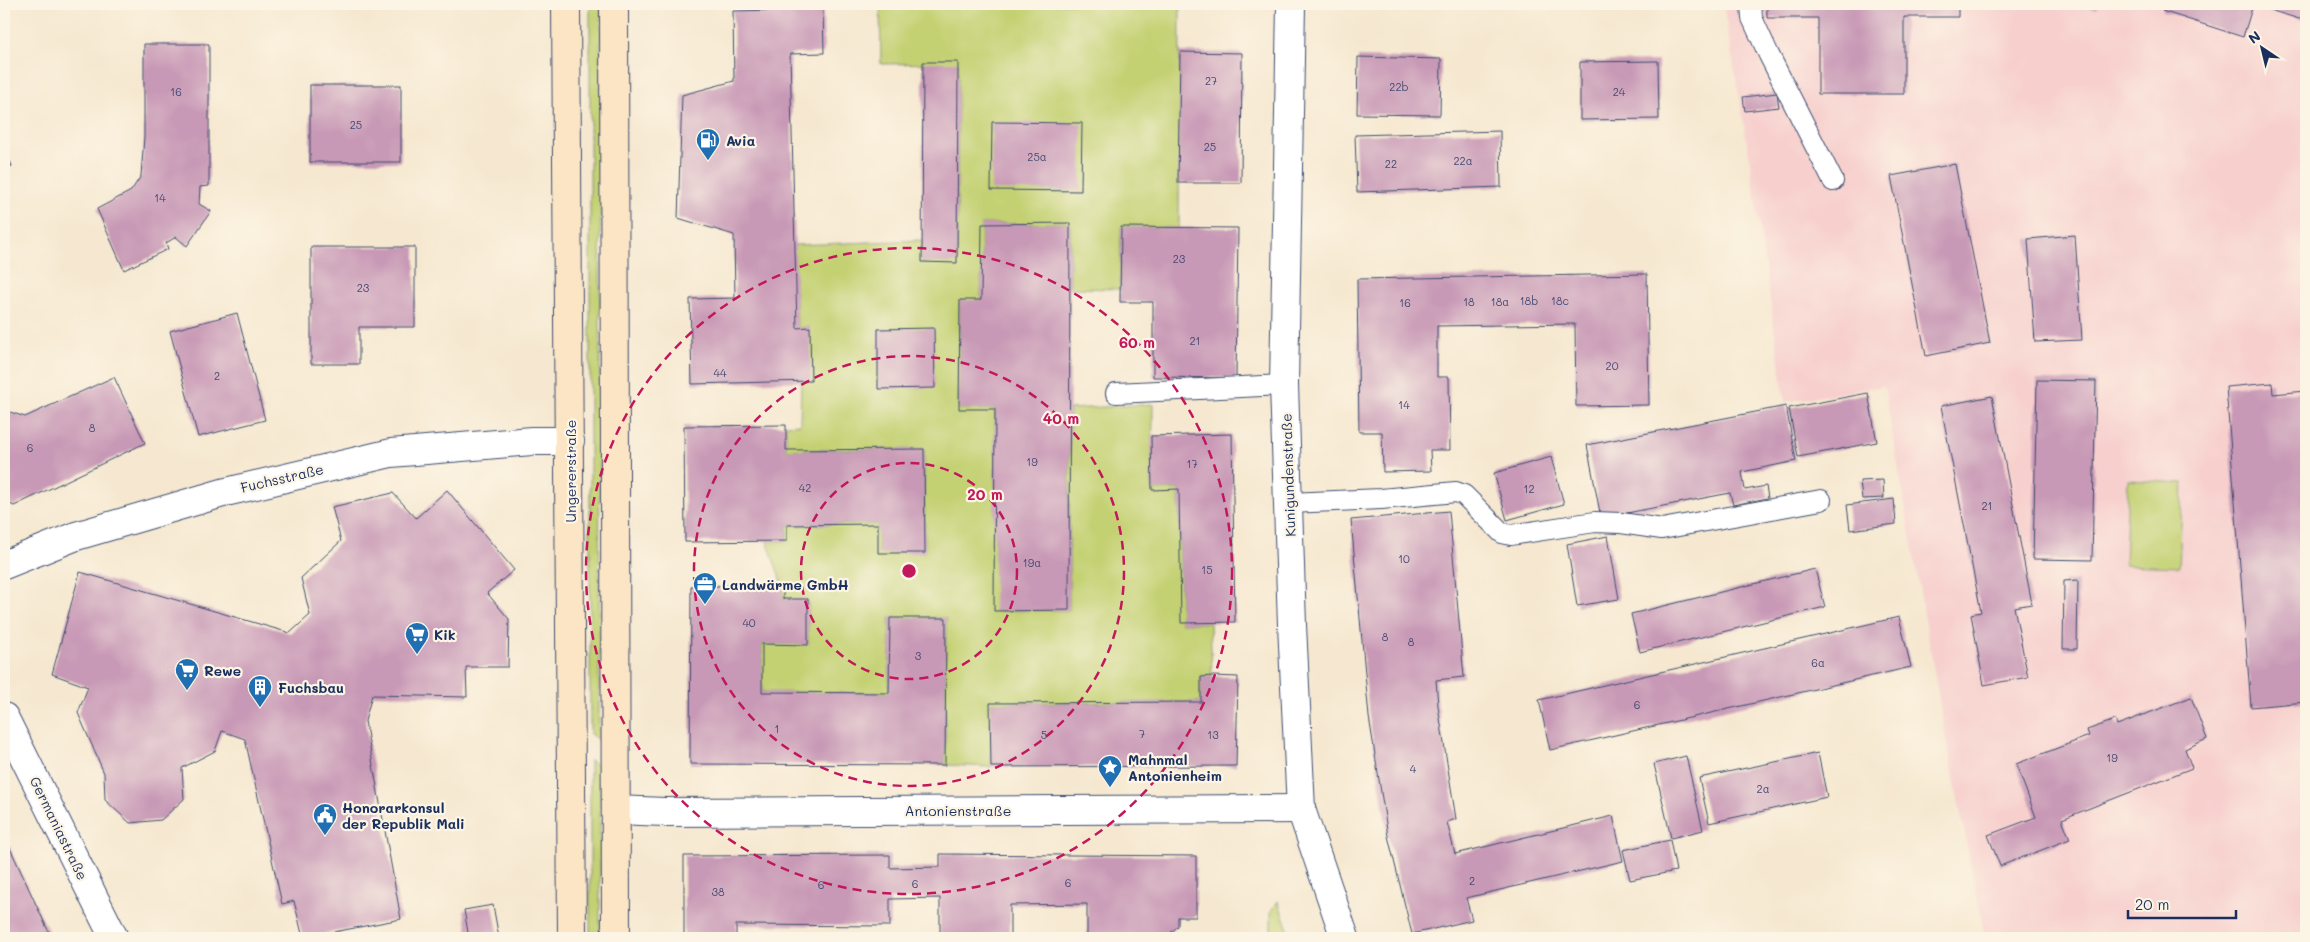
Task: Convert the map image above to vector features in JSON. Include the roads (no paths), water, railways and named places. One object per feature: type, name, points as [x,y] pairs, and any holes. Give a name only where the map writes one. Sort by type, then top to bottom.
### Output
[{"type":"main road","name":"Ungererstraße","points":[[566,4],[572,938]]},
{"type":"main road","points":[[614,4],[616,938]]},
{"type":"street","name":"Kunigundenstraße","points":[[1291,4],[1284,385],[1292,625],[1301,809],[1345,938]]},
{"type":"street","name":"Fuchsstraße","points":[[4,565],[76,536],[226,492],[392,453],[532,441],[570,441]]},
{"type":"street","name":"Germaniastraße","points":[[4,717],[114,938]]},
{"type":"street","name":"Antonienstraße","points":[[616,810],[675,812],[1301,809]]},
{"type":"lane","points":[[1751,4],[1752,18],[1769,55],[1833,181]]},
{"type":"lane","points":[[1116,393],[1284,385]]},
{"type":"lane","points":[[1289,503],[1380,499],[1456,492],[1464,495],[1502,533],[1511,534],[1595,522],[1621,523],[1662,529],[1821,500]]},
{"type":"place","name":"Avia","points":[[708,161]]},
{"type":"place","name":"Landwärme GmbH","points":[[705,605]]},
{"type":"place","name":"Kik","points":[[417,655]]},
{"type":"place","name":"Rewe","points":[[187,691]]},
{"type":"place","name":"Fuchsbau","points":[[260,708]]},
{"type":"place","name":"Mahnmal Antonienheim","points":[[1110,788]]},
{"type":"place","name":"Honorarkonsul der Republik Mali","points":[[325,836]]}]
